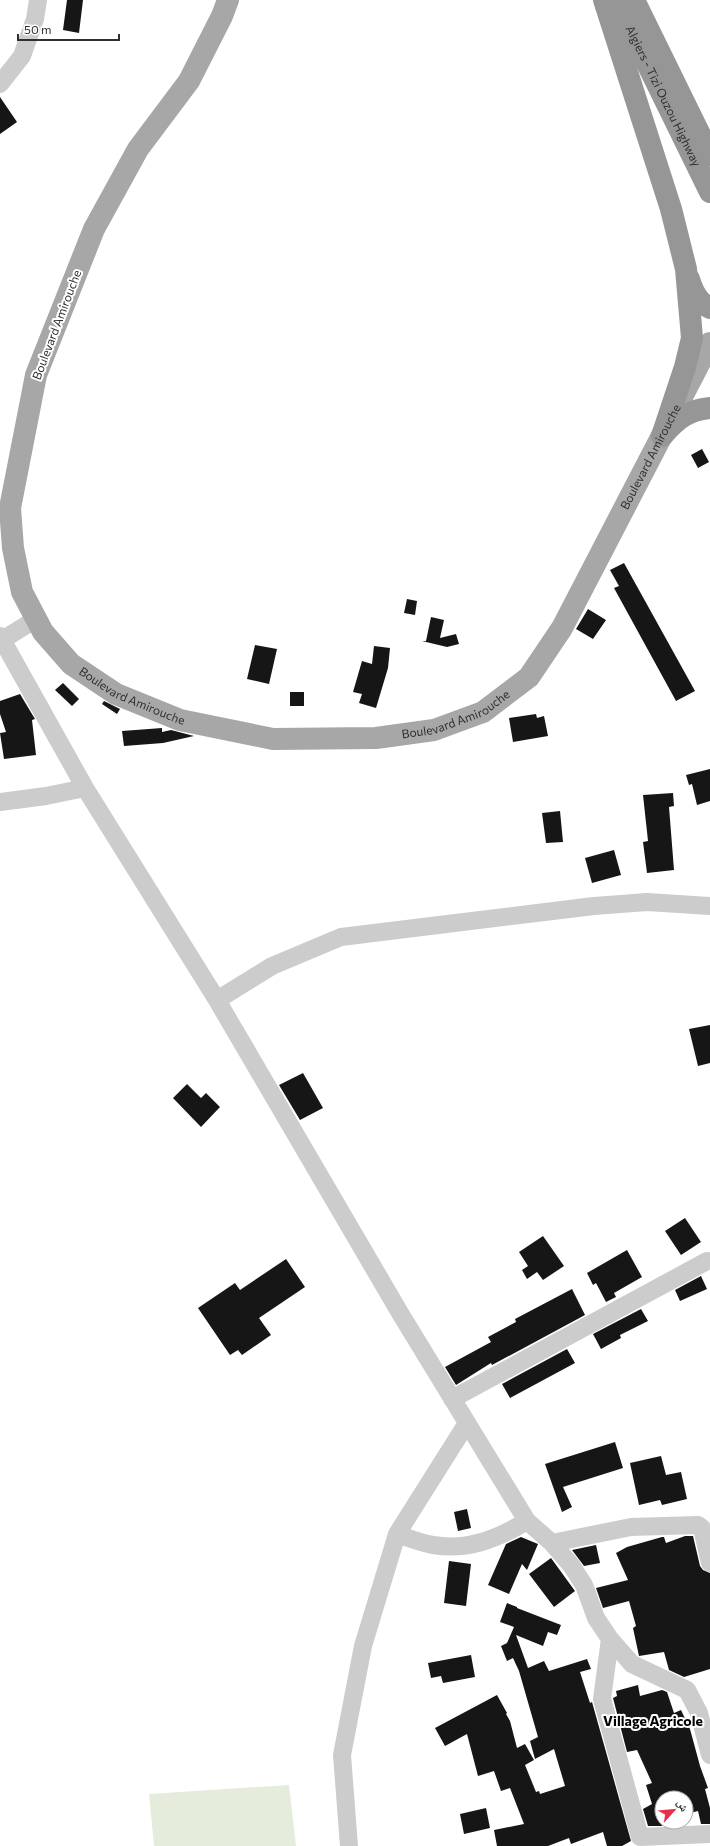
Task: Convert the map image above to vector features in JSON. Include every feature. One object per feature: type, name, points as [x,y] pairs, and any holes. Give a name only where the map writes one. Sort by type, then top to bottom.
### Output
[{"type":"highway","points":[[604,0],[671,209],[693,291],[702,304],[710,308]]},
{"type":"highway","name":"Algiers - Tizi Ouzou Highway","points":[[616,0],[710,192]]},
{"type":"highway","name":"Algiers - Tizi Ouzou Highway","points":[[634,0],[710,155]]},
{"type":"highway","points":[[658,443],[685,367],[692,338],[686,269]]},
{"type":"highway","points":[[658,443],[674,422],[695,410],[710,408]]},
{"type":"main road","name":"Boulevard Amirouche","points":[[228,0],[222,16],[189,81],[138,149],[94,229],[36,375],[10,508],[13,548],[22,592],[42,632],[71,664],[116,694],[180,720],[272,739],[376,738],[434,730],[483,712],[529,677],[562,628],[710,343]]},
{"type":"street","points":[[0,84],[22,56],[35,18],[38,0]]},
{"type":"street","points":[[36,619],[1,638],[85,788],[217,1000],[400,1313],[527,1521],[552,1543],[571,1565],[584,1585],[596,1618],[610,1639],[632,1664],[687,1690],[704,1709],[710,1755]]},
{"type":"street","points":[[0,802],[46,796],[85,788]]},
{"type":"street","points":[[217,1000],[272,966],[342,937],[594,906],[647,902],[710,906]]},
{"type":"street","points":[[452,1399],[707,1261]]},
{"type":"street","points":[[349,1846],[342,1755],[363,1646],[397,1534],[467,1423]]},
{"type":"street","points":[[397,1534],[432,1545],[462,1547],[496,1538],[527,1521]]},
{"type":"street","points":[[552,1543],[631,1528],[694,1525],[702,1528],[710,1563]]},
{"type":"street","points":[[610,1639],[602,1699],[640,1837],[710,1834]]},
{"type":"green space","points":[[289,1785],[296,1846],[154,1846],[149,1794]]},
{"type":"building","points":[[67,0],[83,0],[79,33],[63,30]]},
{"type":"building","points":[[0,97],[17,122],[0,134]]},
{"type":"building","points":[[702,449],[709,462],[698,468],[691,455]]},
{"type":"building","points":[[624,563],[695,691],[676,701],[614,588],[619,586],[610,570]]},
{"type":"building","points":[[407,599],[417,601],[415,615],[404,613]]},
{"type":"building","points":[[588,609],[606,620],[593,639],[576,629]]},
{"type":"building","points":[[431,617],[444,620],[440,638],[456,634],[459,644],[447,647],[422,641],[426,641]]},
{"type":"building","points":[[255,645],[277,649],[269,684],[247,679]]},
{"type":"building","points":[[374,646],[390,648],[388,668],[376,708],[359,703],[362,694],[353,692],[362,661],[372,664]]},
{"type":"building","points":[[63,683],[79,699],[72,706],[55,690]]},
{"type":"building","points":[[290,692],[304,692],[304,706],[290,706]]},
{"type":"building","points":[[20,694],[35,719],[32,720],[36,755],[4,759],[0,733],[6,732],[0,714],[0,701]]},
{"type":"building","points":[[104,701],[120,709],[117,714],[102,704]]},
{"type":"building","points":[[536,714],[537,718],[544,716],[548,736],[513,742],[509,718]]},
{"type":"building","points":[[162,728],[162,732],[171,730],[194,736],[163,743],[124,746],[122,731]]},
{"type":"building","points":[[710,769],[710,801],[697,805],[692,784],[689,785],[686,775]]},
{"type":"building","points":[[673,793],[674,806],[669,807],[674,870],[647,873],[643,842],[648,841],[643,795]]},
{"type":"building","points":[[560,811],[563,842],[546,843],[542,813]]},
{"type":"building","points":[[614,850],[621,875],[592,883],[585,858]]},
{"type":"building","points":[[710,1025],[710,1063],[698,1066],[689,1029]]},
{"type":"building","points":[[303,1073],[323,1108],[300,1120],[279,1085]]},
{"type":"building","points":[[187,1084],[201,1098],[206,1093],[220,1107],[201,1127],[173,1098]]},
{"type":"building","points":[[685,1218],[701,1242],[681,1255],[665,1231]]},
{"type":"building","points":[[543,1236],[564,1266],[543,1280],[537,1272],[527,1279],[522,1270],[528,1266],[519,1252]]},
{"type":"building","points":[[627,1250],[642,1277],[614,1293],[616,1297],[606,1302],[596,1283],[593,1285],[587,1273]]},
{"type":"building","points":[[286,1259],[305,1287],[259,1318],[271,1335],[242,1355],[238,1350],[230,1355],[198,1308],[235,1283],[240,1290]]},
{"type":"building","points":[[701,1276],[707,1289],[680,1301],[675,1290]]},
{"type":"building","points":[[572,1289],[585,1315],[492,1365],[491,1363],[456,1385],[445,1367],[491,1342],[488,1337],[516,1322],[515,1319]]},
{"type":"building","points":[[641,1309],[648,1321],[620,1335],[621,1338],[601,1349],[593,1334]]},
{"type":"building","points":[[567,1349],[575,1363],[510,1398],[502,1384]]},
{"type":"building","points":[[615,1442],[623,1468],[563,1487],[572,1507],[562,1512],[545,1464]]},
{"type":"building","points":[[661,1456],[666,1475],[681,1472],[687,1499],[662,1505],[660,1500],[639,1505],[630,1463]]},
{"type":"building","points":[[467,1509],[471,1528],[458,1531],[454,1512]]},
{"type":"building","points":[[685,1536],[693,1536],[700,1566],[703,1570],[710,1573],[710,1669],[684,1677],[669,1670],[664,1652],[639,1656],[633,1628],[636,1626],[629,1601],[603,1608],[596,1588],[628,1580],[616,1553],[627,1547],[662,1537],[664,1537],[666,1543]]},
{"type":"building","points":[[521,1537],[538,1544],[527,1570],[522,1564],[509,1594],[488,1585],[506,1544]]},
{"type":"building","points":[[596,1545],[600,1563],[584,1566],[572,1550]]},
{"type":"building","points":[[551,1558],[575,1591],[554,1607],[529,1574]]},
{"type":"building","points":[[449,1561],[471,1564],[466,1606],[444,1603]]},
{"type":"building","points":[[507,1603],[561,1625],[557,1635],[548,1632],[543,1646],[516,1635],[528,1668],[544,1661],[549,1671],[587,1659],[591,1669],[580,1672],[590,1703],[592,1702],[631,1841],[622,1846],[607,1846],[603,1832],[571,1844],[569,1838],[548,1846],[497,1846],[494,1830],[524,1824],[510,1788],[501,1791],[494,1771],[478,1776],[467,1734],[445,1746],[435,1728],[497,1695],[507,1713],[506,1714],[510,1721],[517,1748],[525,1744],[534,1760],[525,1765],[536,1792],[539,1791],[540,1794],[565,1786],[554,1749],[535,1759],[530,1741],[538,1737],[519,1671],[513,1658],[507,1661],[501,1646],[507,1643],[514,1627],[500,1622]]},
{"type":"building","points":[[471,1655],[475,1677],[443,1683],[441,1676],[431,1678],[428,1663]]},
{"type":"building","points":[[638,1685],[640,1696],[662,1690],[667,1692],[674,1713],[681,1710],[690,1729],[700,1766],[708,1788],[705,1789],[710,1808],[710,1824],[701,1824],[698,1811],[694,1812],[694,1790],[654,1790],[654,1826],[648,1826],[643,1809],[652,1804],[646,1785],[652,1783],[637,1750],[627,1752],[613,1698],[617,1696],[616,1691]]},
{"type":"building","points":[[486,1808],[490,1828],[464,1834],[460,1814]]},
{"type":"district","name":"Village Agricole","points":[[653,1721]]}]
